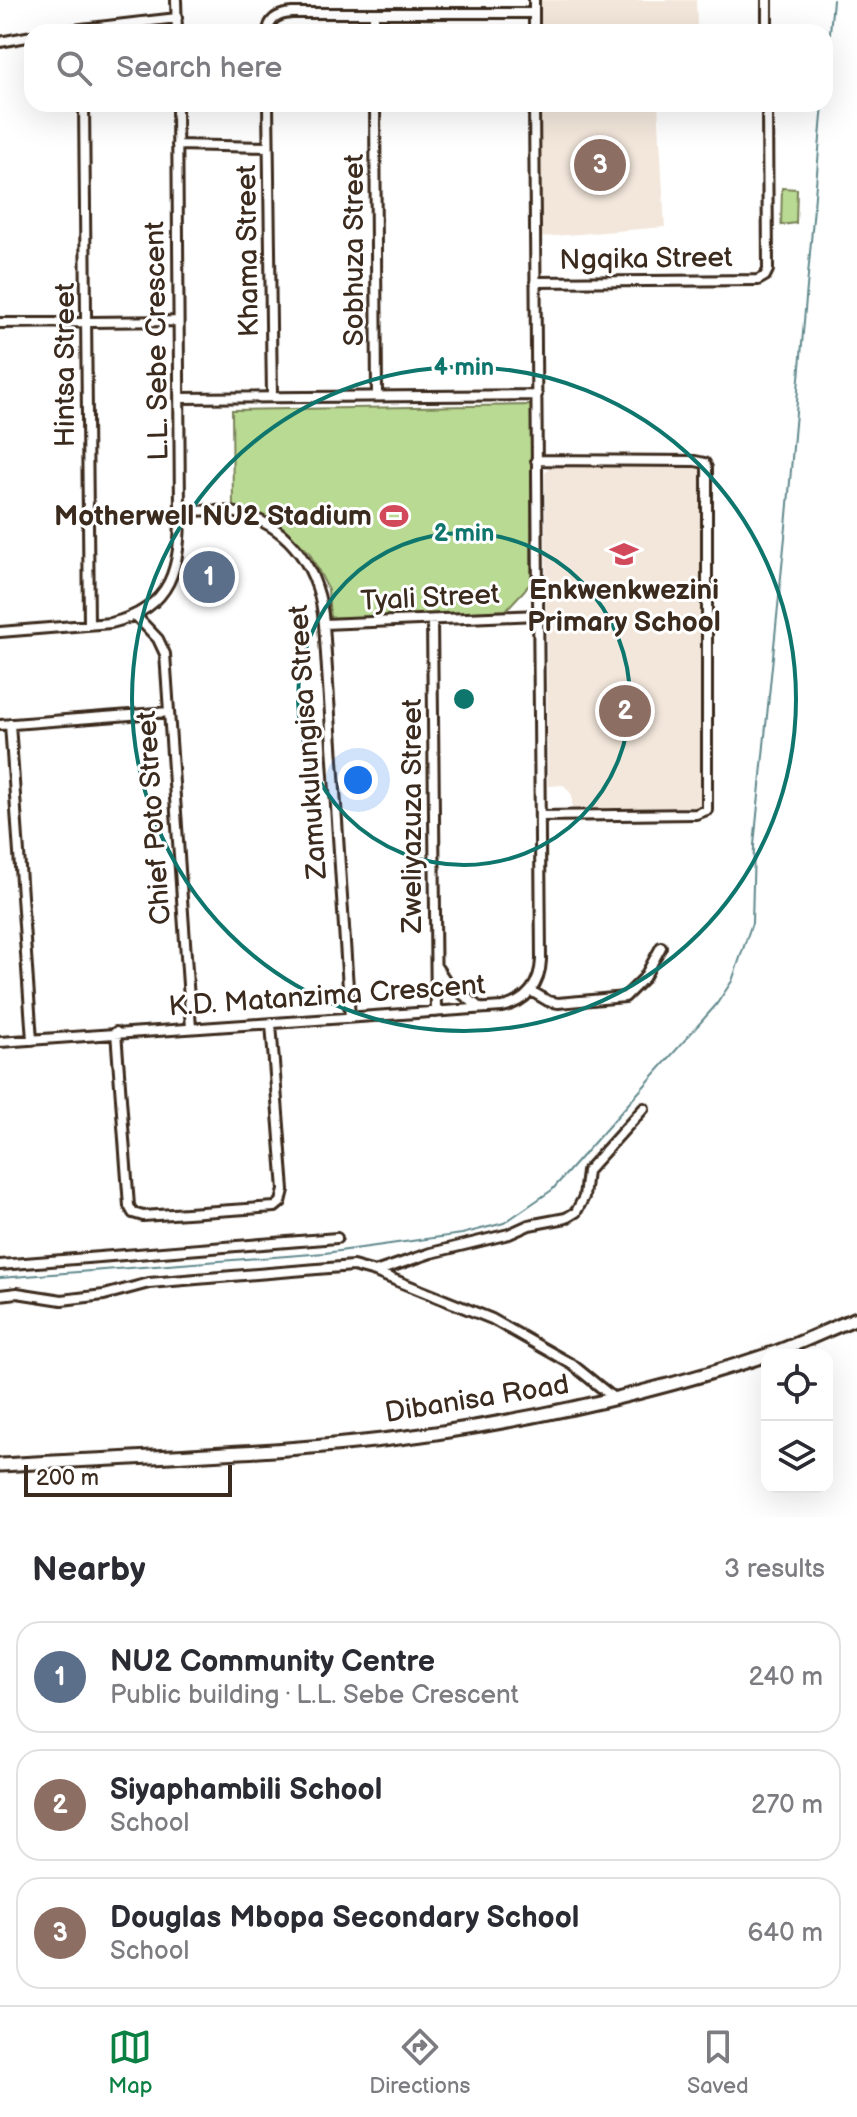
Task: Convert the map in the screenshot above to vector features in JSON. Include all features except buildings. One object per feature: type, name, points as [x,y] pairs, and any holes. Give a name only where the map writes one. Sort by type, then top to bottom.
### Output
[{"type":"main road","name":"Dibanisa Road","points":[[0,1468],[79,1465],[394,1438],[496,1423],[615,1399],[774,1352],[857,1320]]},
{"type":"street","points":[[176,0],[177,24]]},
{"type":"street","points":[[534,0],[534,24]]},
{"type":"street","points":[[767,0],[767,24]]},
{"type":"street","points":[[374,13],[374,24]]},
{"type":"street","points":[[271,24],[284,14],[534,13]]},
{"type":"street","points":[[130,24],[177,18]]},
{"type":"street","points":[[0,42],[24,38]]},
{"type":"street","name":"Hintsa Street","points":[[84,112],[89,625]]},
{"type":"street","name":"L.L. Sebe Crescent","points":[[135,615],[157,598],[175,570],[180,552],[177,112]]},
{"type":"street","name":"Khama Street","points":[[268,112],[272,397]]},
{"type":"street","name":"Sobhuza Street","points":[[375,112],[377,396]]},
{"type":"street","points":[[534,112],[541,969],[531,991],[558,1003],[625,997],[644,978],[661,947]]},
{"type":"street","name":"Ngqika Street","points":[[535,282],[758,280],[765,276],[768,270],[767,112]]},
{"type":"street","points":[[177,145],[268,147]]},
{"type":"street","points":[[0,323],[178,321]]},
{"type":"street","points":[[180,398],[537,395]]},
{"type":"street","points":[[536,460],[705,463],[707,810],[696,814],[540,816]]},
{"type":"street","name":"Zamukulungisa Street","points":[[180,511],[235,512],[274,529],[294,547],[316,579],[324,624],[350,1018]]},
{"type":"street","points":[[0,632],[89,625],[120,621],[135,615]]},
{"type":"street","name":"Chief Poto Street","points":[[135,615],[163,647],[191,1028]]},
{"type":"street","name":"Tyali Street","points":[[324,624],[538,615]]},
{"type":"street","name":"Zweliyazuza Street","points":[[432,620],[436,1012]]},
{"type":"street","points":[[32,1040],[5,724],[169,712]]},
{"type":"street","points":[[435,965],[446,981],[480,1008]]},
{"type":"street","name":"K.D. Matanzima Crescent","points":[[0,1042],[480,1008],[511,1005],[531,991]]},
{"type":"street","points":[[116,1032],[129,1206],[133,1213],[143,1216],[275,1207],[281,1202],[284,1190],[271,1024]]},
{"type":"street","points":[[375,1272],[431,1253],[509,1234],[529,1225],[566,1218],[576,1212],[584,1197],[587,1171],[644,1108]]},
{"type":"street","points":[[0,1265],[337,1238]]},
{"type":"street","points":[[0,1295],[17,1293],[62,1300],[104,1295],[156,1282],[353,1266],[375,1272],[504,1325],[573,1365],[615,1399]]},
{"type":"shaded area","points":[[540,0],[696,0],[697,24],[538,24]]},
{"type":"shaded area","points":[[536,112],[658,112],[665,227],[542,237]]},
{"type":"shaded area","points":[[701,466],[703,807],[572,809],[572,795],[564,785],[548,786],[545,472],[550,467]]},
{"type":"green space","points":[[434,22],[434,24],[385,24]]},
{"type":"green space","points":[[782,188],[797,189],[796,223],[781,225]]},
{"type":"green space","name":"Motherwell NU2 Stadium","points":[[531,405],[531,583],[505,611],[330,619],[328,589],[309,552],[279,524],[233,508],[232,410]]},
{"type":"waterway","points":[[831,24],[833,0]]},
{"type":"waterway","points":[[0,1278],[325,1253],[462,1234],[504,1223],[552,1190],[716,1005],[732,981],[752,923],[754,845],[822,112]]},
{"type":"place","name":"Douglas Mbopa Secondary School","points":[[600,165]]},
{"type":"place","name":"Motherwell NU2 Stadium","points":[[394,516]]},
{"type":"place","name":"Enkwenkwezini Primary School","points":[[624,554]]},
{"type":"place","name":"NU2 Community Centre","points":[[209,577]]},
{"type":"place","name":"Siyaphambili School","points":[[625,711]]}]
